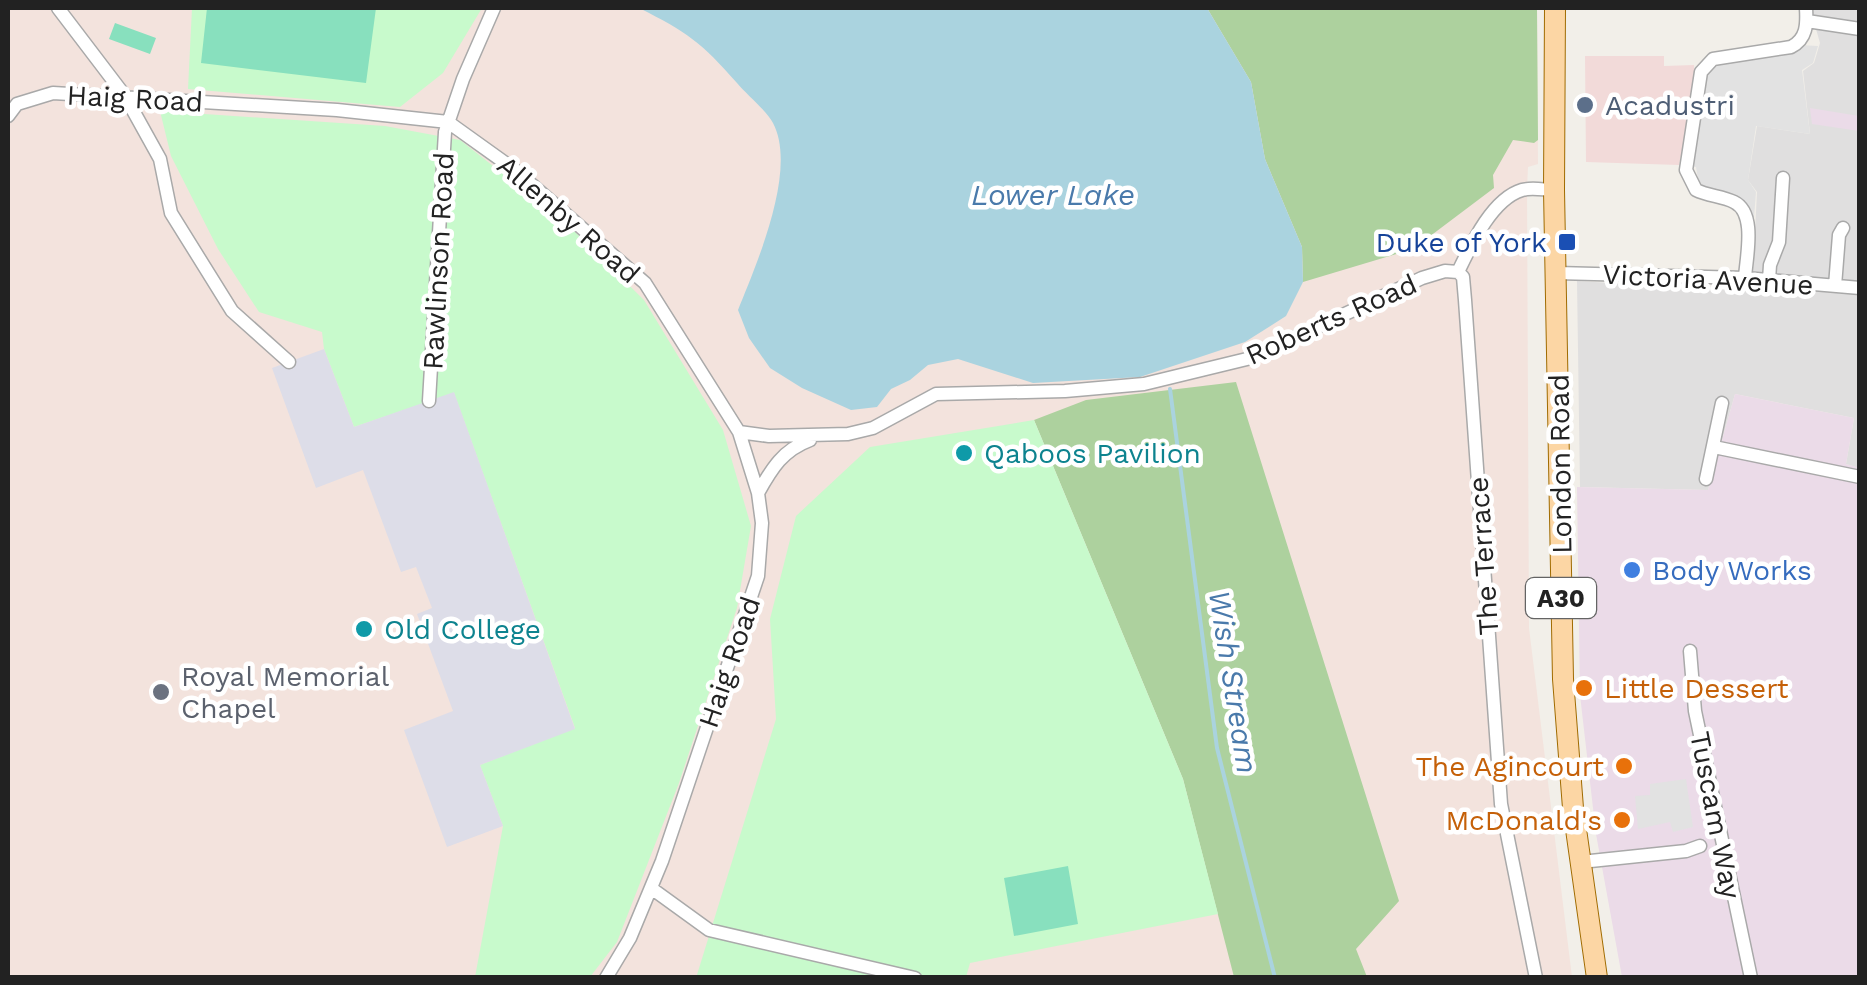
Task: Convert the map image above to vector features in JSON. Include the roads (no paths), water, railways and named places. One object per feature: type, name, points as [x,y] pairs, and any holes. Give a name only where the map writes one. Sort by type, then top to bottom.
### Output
[{"type":"main road","name":"London Road","points":[[1554,8],[1564,694],[1597,978]]},
{"type":"street","points":[[58,8],[125,96],[160,159],[170,212],[232,311],[289,362]]},
{"type":"street","name":"Rawlinson Road","points":[[429,401],[448,122],[494,8]]},
{"type":"street","points":[[1745,278],[1745,213],[1738,203],[1696,190],[1686,170],[1702,72],[1722,55],[1799,43],[1807,14],[1860,30]]},
{"type":"street","points":[[8,90],[12,110]]},
{"type":"street","name":"Haig Road","points":[[12,110],[53,93],[337,110],[448,122]]},
{"type":"street","name":"Allenby Road","points":[[448,122],[515,170],[645,283],[739,432]]},
{"type":"street","points":[[1769,280],[1770,264],[1778,248],[1783,178]]},
{"type":"street","points":[[1458,272],[1496,209],[1510,195],[1527,188],[1554,190]]},
{"type":"street","points":[[1834,286],[1843,228]]},
{"type":"street","name":"Roberts Road","points":[[818,437],[873,428],[936,394],[1065,392],[1144,384],[1251,358],[1422,278],[1445,271],[1458,272]]},
{"type":"street","name":"The Terrace","points":[[1458,272],[1463,277],[1466,300],[1501,804],[1536,978]]},
{"type":"street","name":"Victoria Avenue","points":[[1557,272],[1745,278],[1860,288]]},
{"type":"street","points":[[1706,479],[1722,404]]},
{"type":"street","points":[[739,432],[818,437]]},
{"type":"street","name":"Haig Road","points":[[606,978],[630,938],[651,888],[758,576],[762,523],[758,493],[739,432]]},
{"type":"street","points":[[758,493],[775,463],[793,446],[818,437]]},
{"type":"street","points":[[1714,447],[1860,477]]},
{"type":"street","name":"Tuscam Way","points":[[1690,650],[1695,711],[1750,978]]},
{"type":"street","points":[[1582,862],[1686,851],[1700,846]]},
{"type":"street","points":[[651,888],[710,930],[915,978]]},
{"type":"water","name":"Lower Lake","points":[[639,8],[1207,8],[1251,82],[1265,159],[1302,247],[1303,282],[1286,316],[1245,342],[1140,377],[1033,383],[958,359],[928,365],[891,389],[877,407],[851,410],[802,388],[770,368],[749,338],[738,310],[764,243],[778,191],[781,166],[773,123],[703,48],[682,31]]},
{"type":"waterway","name":"Wish Stream","points":[[1170,389],[1217,748],[1275,978]]},
{"type":"place","name":"Acadustri","points":[[1585,105]]},
{"type":"place","name":"Duke of York","points":[[1567,242]]},
{"type":"place","name":"Qaboos Pavilion","points":[[964,453]]},
{"type":"place","name":"Body Works","points":[[1632,570]]},
{"type":"place","name":"Old College","points":[[364,629]]},
{"type":"place","name":"Little Dessert","points":[[1584,688]]},
{"type":"place","name":"Royal Memorial Chapel","points":[[161,692]]},
{"type":"place","name":"The Agincourt","points":[[1624,766]]},
{"type":"place","name":"McDonald's","points":[[1622,820]]}]
